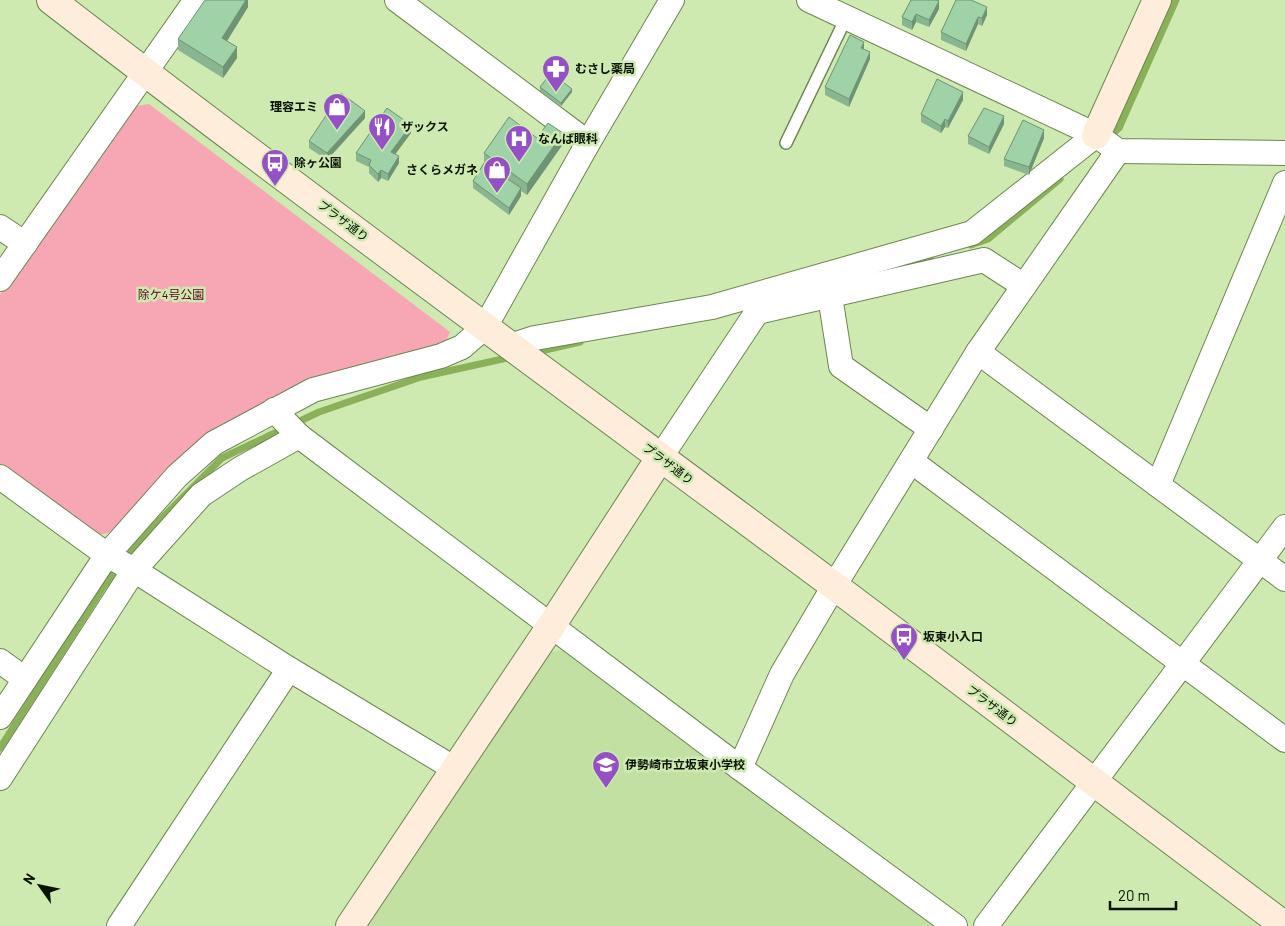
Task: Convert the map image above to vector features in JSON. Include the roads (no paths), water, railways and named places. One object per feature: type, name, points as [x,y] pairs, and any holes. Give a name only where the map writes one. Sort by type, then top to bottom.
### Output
[{"type":"street","name":"プラザ通り","points":[[52,0],[145,72],[834,586],[1285,926]]},
{"type":"street","points":[[0,279],[196,0]]},
{"type":"street","points":[[397,0],[588,143]]},
{"type":"street","points":[[0,717],[107,555],[177,476],[214,443],[313,390],[448,353],[462,347],[485,327],[588,143],[672,0]]},
{"type":"street","points":[[809,0],[1107,143],[1285,153]]},
{"type":"street","points":[[740,768],[782,674],[978,352],[1024,286],[1107,143],[1157,0]]},
{"type":"street","points":[[510,346],[535,338],[712,307],[972,233],[1107,143]]},
{"type":"street","points":[[1158,485],[1285,183]]},
{"type":"street","points":[[0,227],[25,244]]},
{"type":"street","points":[[350,926],[551,626],[757,312],[984,260],[1024,286]]},
{"type":"street","points":[[830,296],[842,366],[931,429]]},
{"type":"street","points":[[978,352],[1285,579]]},
{"type":"street","points":[[274,410],[299,436],[740,768],[955,926]]},
{"type":"street","points":[[0,778],[134,570],[201,495],[240,469],[299,436]]},
{"type":"street","points":[[911,461],[1285,740]]},
{"type":"street","points":[[0,477],[107,555],[134,570],[289,669],[455,769]]},
{"type":"street","points":[[986,926],[1285,527]]},
{"type":"street","points":[[0,662],[25,679]]},
{"type":"street","points":[[119,926],[289,669]]},
{"type":"lane","points":[[786,142],[846,18]]},
{"type":"waterway","points":[[1108,138],[1119,128],[1176,0]]},
{"type":"waterway","points":[[971,245],[988,239],[1060,179]]},
{"type":"waterway","points":[[883,272],[930,257]]},
{"type":"waterway","points":[[532,353],[580,342]]},
{"type":"waterway","points":[[0,748],[103,587],[144,536],[222,458],[319,412],[421,377],[512,357]]},
{"type":"place","name":"むさし薬局","points":[[556,93]]},
{"type":"place","name":"理容エミ","points":[[337,131]]},
{"type":"place","name":"ザックス","points":[[382,151]]},
{"type":"place","name":"なんば眼科","points":[[519,163]]},
{"type":"place","name":"除ヶ公園","points":[[275,187]]},
{"type":"place","name":"さくらメガネ","points":[[497,194]]},
{"type":"place","name":"坂東小入口","points":[[904,661]]},
{"type":"place","name":"伊勢崎市立坂東小学校","points":[[606,789]]},
{"type":"park label","name":"除ケ4号公園","points":[[171,295]]}]
